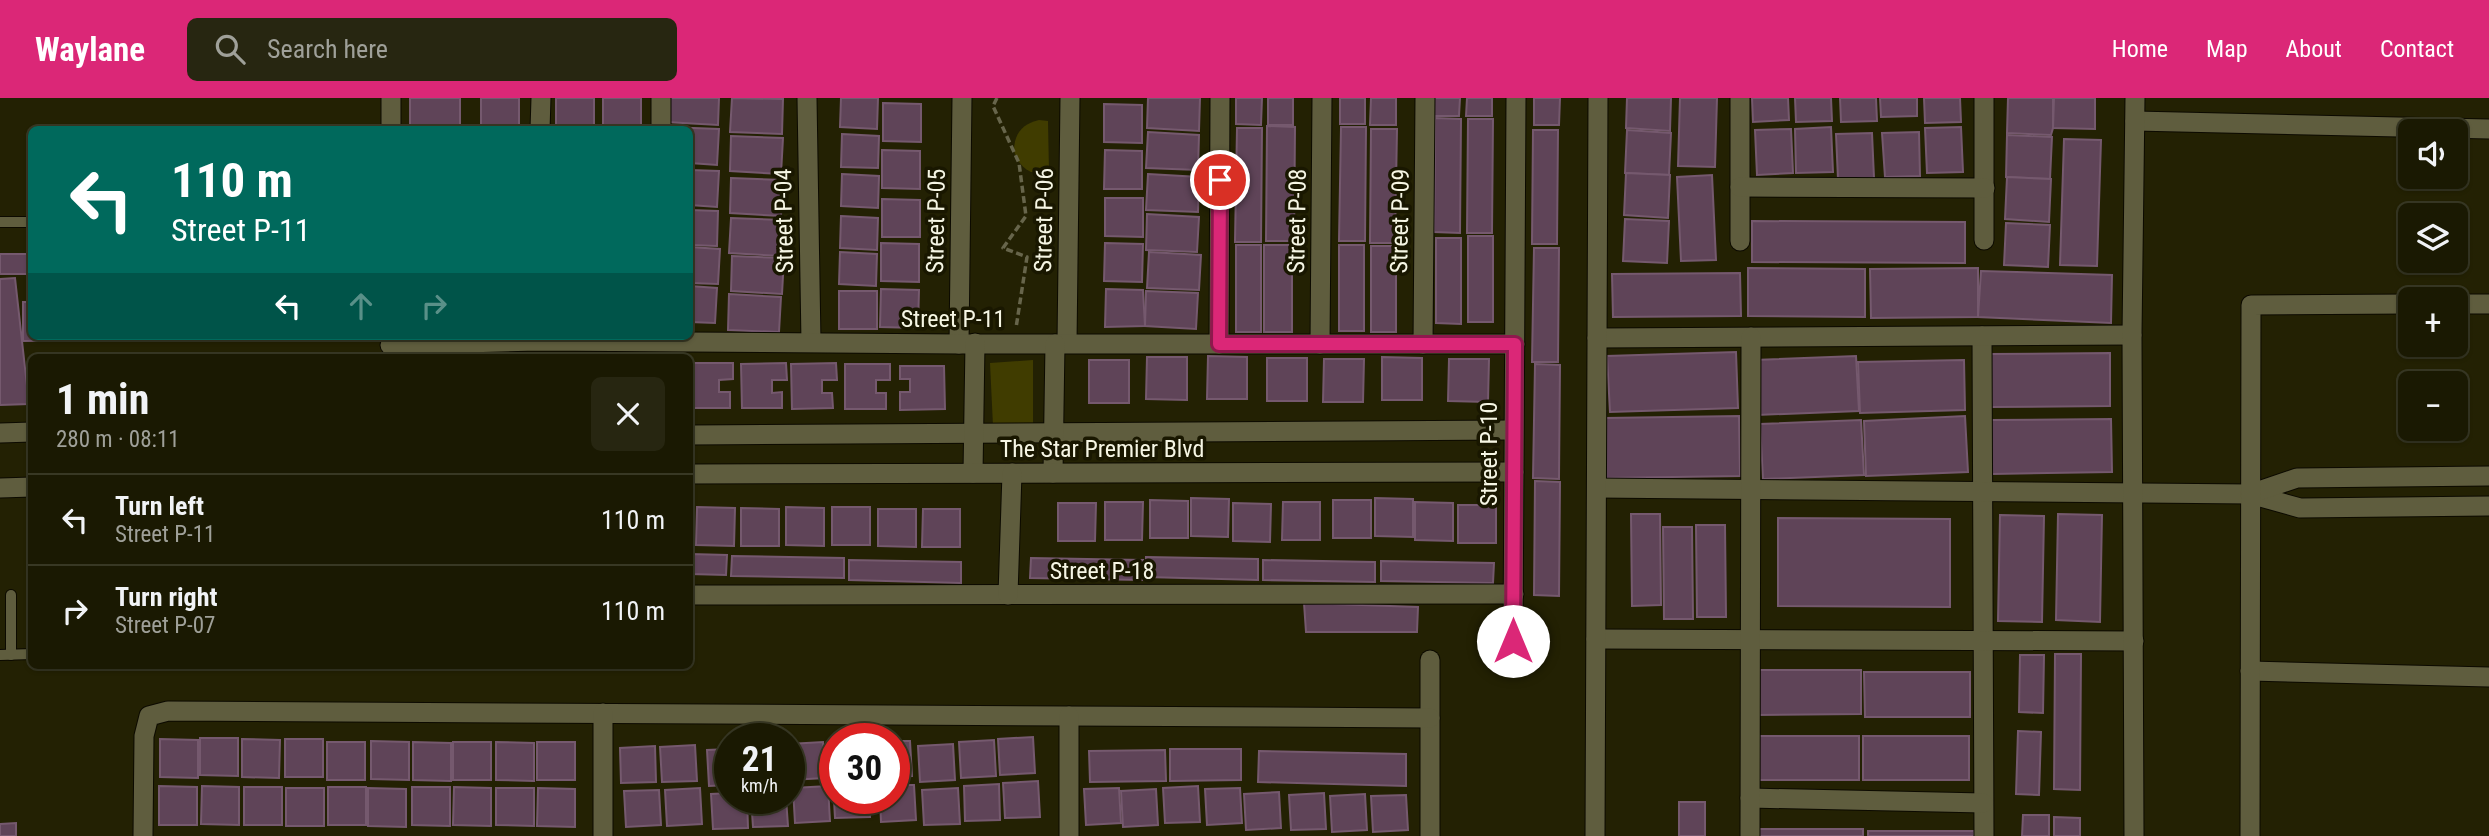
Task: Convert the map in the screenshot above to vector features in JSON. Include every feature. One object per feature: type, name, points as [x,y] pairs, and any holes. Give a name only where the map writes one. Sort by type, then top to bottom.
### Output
[{"type":"street","points":[[391,98],[391,126]]},
{"type":"street","points":[[540,126],[541,98]]},
{"type":"street","points":[[661,98],[661,126]]},
{"type":"street","name":"Street P-04","points":[[807,98],[811,342]]},
{"type":"street","name":"Street P-05","points":[[962,98],[967,344],[973,473]]},
{"type":"street","name":"Street P-06","points":[[1052,473],[1061,343],[1070,98]]},
{"type":"street","points":[[1219,344],[1220,98]]},
{"type":"street","name":"Street P-08","points":[[1320,344],[1322,98]]},
{"type":"street","name":"Street P-09","points":[[1423,344],[1425,98]]},
{"type":"street","name":"Street P-10","points":[[1513,641],[1516,98]]},
{"type":"street","points":[[1595,836],[1598,98]]},
{"type":"street","points":[[1740,98],[1740,241]]},
{"type":"street","points":[[1984,98],[1984,240]]},
{"type":"street","points":[[2134,836],[2132,335],[2135,98]]},
{"type":"street","points":[[2135,121],[2489,129]]},
{"type":"street","points":[[1740,187],[1984,188]]},
{"type":"street","points":[[2250,836],[2251,305],[2398,304]]},
{"type":"street","points":[[2468,304],[2489,304]]},
{"type":"street","points":[[1597,338],[2132,335]]},
{"type":"street","points":[[1982,336],[1983,836]]},
{"type":"street","points":[[1750,836],[1751,337]]},
{"type":"street","name":"Street P-11","points":[[390,346],[516,340]]},
{"type":"street","name":"Street P-11","points":[[693,340],[967,344],[1515,344]]},
{"type":"street","name":"The Star Premier Blvd","points":[[693,435],[1513,430]]},
{"type":"street","points":[[0,433],[28,432]]},
{"type":"street","name":"The Star Premier Blvd","points":[[693,474],[1514,472]]},
{"type":"street","points":[[1008,595],[1012,473]]},
{"type":"street","points":[[2250,494],[2297,478],[2489,476]]},
{"type":"street","points":[[0,488],[28,487]]},
{"type":"street","points":[[1597,488],[2250,494],[2300,508],[2489,506]]},
{"type":"street","name":"Street P-18","points":[[693,594],[1514,594]]},
{"type":"street","points":[[1596,639],[2134,641]]},
{"type":"street","points":[[1430,660],[1430,836]]},
{"type":"street","points":[[2250,671],[2489,677]]},
{"type":"street","points":[[143,836],[144,736],[149,716],[168,710],[1430,718]]},
{"type":"street","points":[[603,713],[603,836]]},
{"type":"street","points":[[1069,716],[1069,836]]},
{"type":"street","points":[[1750,798],[1983,803]]},
{"type":"lane","points":[[0,222],[28,222]]},
{"type":"lane","points":[[11,595],[6,655],[28,654]]},
{"type":"path","points":[[997,98],[993,106],[1019,163],[1026,216],[1003,248],[1027,257],[1014,344]]},
{"type":"shaded area","points":[[1039,120],[1048,121],[1049,173],[1027,170],[1014,151],[1020,131]]},
{"type":"shaded area","points":[[1033,360],[1033,427],[993,426],[990,363]]},
{"type":"building","points":[[410,98],[460,98],[460,126],[410,126]]},
{"type":"building","points":[[481,98],[519,98],[519,126],[481,126]]},
{"type":"building","points":[[556,98],[594,98],[594,126],[556,126]]},
{"type":"building","points":[[603,98],[641,98],[641,126],[603,126]]},
{"type":"building","points":[[667,98],[719,98],[718,125],[666,122]]},
{"type":"building","points":[[732,98],[783,99],[782,134],[730,132]]},
{"type":"building","points":[[841,98],[878,98],[877,129],[840,127]]},
{"type":"building","points":[[1148,98],[1200,98],[1199,131],[1147,128]]},
{"type":"building","points":[[1236,98],[1262,98],[1261,125],[1236,124]]},
{"type":"building","points":[[1268,98],[1293,98],[1293,125],[1268,125]]},
{"type":"building","points":[[1340,98],[1365,98],[1365,124],[1340,124]]},
{"type":"building","points":[[1371,98],[1396,98],[1396,125],[1370,125]]},
{"type":"building","points":[[1434,98],[1460,98],[1459,116],[1434,116]]},
{"type":"building","points":[[1467,98],[1492,98],[1492,116],[1466,116]]},
{"type":"building","points":[[1534,98],[1560,98],[1559,125],[1534,125]]},
{"type":"building","points":[[1627,98],[1671,98],[1670,131],[1626,128]]},
{"type":"building","points":[[1680,98],[1717,98],[1715,167],[1678,166]]},
{"type":"building","points":[[1752,98],[1788,98],[1789,120],[1753,122]]},
{"type":"building","points":[[1795,98],[1831,98],[1832,121],[1796,122]]},
{"type":"building","points":[[1840,98],[1876,98],[1877,121],[1841,122]]},
{"type":"building","points":[[1880,98],[1917,98],[1917,116],[1881,117]]},
{"type":"building","points":[[1924,98],[1960,98],[1961,122],[1925,123]]},
{"type":"building","points":[[2008,98],[2053,98],[2051,135],[2007,133]]},
{"type":"building","points":[[2054,98],[2095,98],[2095,129],[2053,128]]},
{"type":"building","points":[[883,103],[921,104],[921,142],[883,141]]},
{"type":"building","points":[[1104,104],[1142,105],[1142,143],[1104,142]]},
{"type":"building","points":[[1435,118],[1461,119],[1460,233],[1434,232]]},
{"type":"building","points":[[1468,119],[1493,119],[1492,233],[1467,233]]},
{"type":"building","points":[[1267,126],[1295,127],[1294,241],[1266,241]]},
{"type":"building","points":[[1341,127],[1366,127],[1365,241],[1339,241]]},
{"type":"building","points":[[1831,127],[1833,172],[1796,173],[1795,129]]},
{"type":"building","points":[[1961,127],[1963,172],[1927,173],[1925,128]]},
{"type":"building","points":[[693,128],[719,129],[717,165],[693,163]]},
{"type":"building","points":[[1237,128],[1262,128],[1261,242],[1235,242]]},
{"type":"building","points":[[1371,129],[1397,129],[1395,243],[1370,243]]},
{"type":"building","points":[[1791,129],[1793,173],[1757,175],[1755,130]]},
{"type":"building","points":[[1533,130],[1558,130],[1557,244],[1532,244]]},
{"type":"building","points":[[1627,130],[1671,133],[1669,175],[1625,173]]},
{"type":"building","points":[[1148,132],[1199,135],[1198,170],[1146,168]]},
{"type":"building","points":[[1919,132],[1920,176],[1885,177],[1882,133]]},
{"type":"building","points":[[1872,133],[1874,178],[1838,179],[1836,134]]},
{"type":"building","points":[[842,134],[879,136],[878,168],[841,167]]},
{"type":"building","points":[[2007,135],[2052,137],[2050,179],[2006,177]]},
{"type":"building","points":[[731,136],[783,138],[781,174],[730,171]]},
{"type":"building","points":[[2064,139],[2101,140],[2097,266],[2060,265]]},
{"type":"building","points":[[882,150],[920,151],[920,189],[882,188]]},
{"type":"building","points":[[1105,150],[1142,151],[1142,189],[1104,189]]},
{"type":"building","points":[[693,170],[719,171],[717,207],[693,205]]},
{"type":"building","points":[[1626,173],[1670,175],[1668,218],[1624,215]]},
{"type":"building","points":[[842,174],[879,176],[878,208],[841,206]]},
{"type":"building","points":[[1148,174],[1199,177],[1198,212],[1146,210]]},
{"type":"building","points":[[1712,175],[1716,260],[1681,261],[1677,177]]},
{"type":"building","points":[[2007,177],[2051,179],[2049,222],[2005,219]]},
{"type":"building","points":[[731,178],[783,180],[781,216],[730,213]]},
{"type":"building","points":[[1105,198],[1143,198],[1143,237],[1105,236]]},
{"type":"building","points":[[882,199],[920,200],[920,237],[882,237]]},
{"type":"building","points":[[693,210],[718,211],[717,246],[693,245]]},
{"type":"building","points":[[1147,214],[1199,217],[1197,252],[1146,250]]},
{"type":"building","points":[[841,216],[878,218],[877,250],[840,248]]},
{"type":"building","points":[[731,218],[782,220],[781,256],[729,253]]},
{"type":"building","points":[[1625,219],[1669,221],[1667,263],[1623,261]]},
{"type":"building","points":[[1752,221],[1965,222],[1965,263],[1752,262]]},
{"type":"building","points":[[2006,223],[2050,225],[2048,267],[2004,265]]},
{"type":"building","points":[[1468,236],[1493,236],[1493,322],[1468,322]]},
{"type":"building","points":[[1436,238],[1461,238],[1461,324],[1436,323]]},
{"type":"building","points":[[881,243],[919,244],[919,282],[881,281]]},
{"type":"building","points":[[1105,243],[1143,244],[1142,282],[1104,281]]},
{"type":"building","points":[[1236,245],[1261,245],[1261,332],[1236,332]]},
{"type":"building","points":[[1264,245],[1292,245],[1292,332],[1264,332]]},
{"type":"building","points":[[1339,245],[1364,245],[1364,331],[1339,331]]},
{"type":"building","points":[[1371,246],[1396,246],[1396,332],[1371,332]]},
{"type":"building","points":[[693,247],[720,249],[718,284],[693,283]]},
{"type":"building","points":[[1534,248],[1559,248],[1558,362],[1532,362]]},
{"type":"building","points":[[840,252],[877,254],[876,286],[839,284]]},
{"type":"building","points":[[1149,252],[1201,255],[1199,290],[1147,288]]},
{"type":"building","points":[[0,254],[28,254],[28,274],[0,274]]},
{"type":"building","points":[[732,256],[784,258],[782,294],[731,291]]},
{"type":"building","points":[[1748,268],[1865,269],[1865,317],[1748,316]]},
{"type":"building","points":[[1978,268],[1978,317],[1871,318],[1870,269]]},
{"type":"building","points":[[1981,271],[2112,275],[2111,323],[1978,317]]},
{"type":"building","points":[[1740,273],[1741,316],[1613,317],[1612,274]]},
{"type":"building","points":[[15,278],[28,404],[0,405],[0,279]]},
{"type":"building","points":[[693,286],[717,288],[715,323],[693,322]]},
{"type":"building","points":[[881,289],[919,290],[918,328],[880,327]]},
{"type":"building","points":[[1106,289],[1143,290],[1145,326],[1105,327]]},
{"type":"building","points":[[839,291],[877,291],[877,329],[839,329]]},
{"type":"building","points":[[1146,291],[1198,293],[1196,329],[1145,326]]},
{"type":"building","points":[[729,294],[781,297],[779,332],[728,330]]},
{"type":"building","points":[[23,302],[28,302],[28,340],[130,340],[23,341]]},
{"type":"building","points":[[1736,352],[1738,408],[1610,412],[1607,356]]},
{"type":"building","points":[[2110,353],[2110,406],[1990,407],[1990,354]]},
{"type":"building","points":[[1208,356],[1247,357],[1247,399],[1207,399]]},
{"type":"building","points":[[1856,356],[1859,411],[1757,415],[1755,360]]},
{"type":"building","points":[[1147,357],[1187,357],[1187,400],[1146,399]]},
{"type":"building","points":[[1382,357],[1422,358],[1422,400],[1382,400]]},
{"type":"building","points":[[1267,358],[1307,358],[1307,401],[1267,401]]},
{"type":"building","points":[[1324,359],[1364,359],[1363,402],[1323,402]]},
{"type":"building","points":[[1449,359],[1489,359],[1488,402],[1448,401]]},
{"type":"building","points":[[1089,360],[1129,360],[1129,403],[1089,403]]},
{"type":"building","points":[[1964,360],[1965,410],[1860,413],[1858,362]]},
{"type":"building","points":[[693,363],[733,363],[733,379],[719,380],[719,392],[730,392],[730,408],[693,408]]},
{"type":"building","points":[[786,363],[787,380],[772,380],[772,393],[782,392],[782,408],[742,408],[741,364]]},
{"type":"building","points":[[836,363],[837,380],[822,380],[822,393],[832,393],[833,408],[792,409],[791,364]]},
{"type":"building","points":[[845,364],[890,364],[890,380],[876,380],[876,393],[886,393],[886,409],[845,409]]},
{"type":"building","points":[[1535,364],[1560,365],[1559,479],[1533,478]]},
{"type":"building","points":[[900,366],[944,366],[945,409],[900,410],[900,392],[910,392],[910,379],[900,379]]},
{"type":"building","points":[[1739,416],[1740,476],[1606,478],[1605,418]]},
{"type":"building","points":[[1965,416],[1968,472],[1866,476],[1864,421]]},
{"type":"building","points":[[2111,419],[2112,472],[1992,474],[1991,420]]},
{"type":"building","points":[[1861,420],[1864,475],[1763,479],[1760,424]]},
{"type":"building","points":[[1535,481],[1560,482],[1559,596],[1534,595]]},
{"type":"building","points":[[1191,498],[1229,499],[1228,537],[1191,536]]},
{"type":"building","points":[[1375,498],[1413,499],[1413,537],[1375,536]]},
{"type":"building","points":[[1150,500],[1188,501],[1188,538],[1150,538]]},
{"type":"building","points":[[1333,500],[1371,500],[1371,538],[1333,538]]},
{"type":"building","points":[[1105,502],[1143,502],[1142,540],[1105,540]]},
{"type":"building","points":[[1283,502],[1320,502],[1320,540],[1282,540]]},
{"type":"building","points":[[1415,502],[1453,503],[1453,541],[1415,540]]},
{"type":"building","points":[[1058,503],[1096,503],[1095,541],[1058,541]]},
{"type":"building","points":[[1233,503],[1271,504],[1270,542],[1233,541]]},
{"type":"building","points":[[1458,505],[1496,505],[1496,543],[1458,543]]},
{"type":"building","points":[[697,507],[735,508],[734,546],[696,545]]},
{"type":"building","points":[[786,507],[824,508],[824,546],[786,545]]},
{"type":"building","points":[[832,507],[870,507],[870,545],[832,545]]},
{"type":"building","points":[[741,508],[779,509],[779,546],[741,546]]},
{"type":"building","points":[[878,509],[916,509],[916,547],[878,546]]},
{"type":"building","points":[[923,509],[960,509],[960,547],[922,547]]},
{"type":"building","points":[[1631,514],[1660,514],[1661,605],[1632,606]]},
{"type":"building","points":[[2058,514],[2102,515],[2100,622],[2056,620]]},
{"type":"building","points":[[2000,515],[2044,516],[2042,622],[1998,621]]},
{"type":"building","points":[[1778,518],[1950,519],[1950,607],[1778,606]]},
{"type":"building","points":[[1696,525],[1725,525],[1726,617],[1697,617]]},
{"type":"building","points":[[1663,527],[1692,527],[1693,619],[1664,619]]},
{"type":"building","points":[[693,554],[727,555],[726,575],[693,574]]},
{"type":"building","points":[[732,556],[844,558],[844,578],[731,576]]},
{"type":"building","points":[[1146,557],[1258,559],[1258,580],[1146,577]]},
{"type":"building","points":[[1031,558],[1143,560],[1142,580],[1030,578]]},
{"type":"building","points":[[849,560],[961,562],[961,583],[849,580]]},
{"type":"building","points":[[1263,560],[1375,562],[1375,582],[1263,580]]},
{"type":"building","points":[[1381,561],[1494,563],[1493,583],[1381,581]]},
{"type":"building","points":[[1304,603],[1418,607],[1417,632],[1306,632]]},
{"type":"building","points":[[2055,654],[2081,654],[2080,790],[2054,789]]},
{"type":"building","points":[[2020,655],[2044,655],[2043,713],[2019,712]]},
{"type":"building","points":[[1755,670],[1861,670],[1861,714],[1756,715]]},
{"type":"building","points":[[1864,672],[1970,672],[1970,717],[1865,717]]},
{"type":"building","points":[[2018,731],[2041,732],[2039,795],[2016,794]]},
{"type":"building","points":[[1753,736],[1859,736],[1859,780],[1753,780]]},
{"type":"building","points":[[1863,736],[1969,736],[1969,780],[1863,780]]},
{"type":"building","points":[[1033,737],[1035,773],[1000,775],[998,739]]},
{"type":"building","points":[[200,738],[238,738],[238,776],[200,775]]},
{"type":"building","points":[[160,739],[198,740],[198,778],[160,777]]},
{"type":"building","points":[[242,739],[280,740],[279,778],[242,777]]},
{"type":"building","points":[[285,739],[323,739],[323,777],[285,777]]},
{"type":"building","points":[[994,740],[996,776],[961,778],[959,742]]},
{"type":"building","points":[[371,741],[409,742],[409,780],[371,779]]},
{"type":"building","points":[[910,741],[912,776],[910,776]]},
{"type":"building","points":[[327,742],[365,742],[365,780],[327,780]]},
{"type":"building","points":[[413,742],[451,743],[451,781],[413,780]]},
{"type":"building","points":[[453,742],[491,742],[491,780],[453,780]]},
{"type":"building","points":[[496,742],[534,743],[534,781],[496,780]]},
{"type":"building","points":[[537,742],[575,742],[575,780],[537,780]]},
{"type":"building","points":[[819,742],[819,778],[805,779],[805,743]]},
{"type":"building","points":[[953,744],[955,780],[920,782],[918,746]]},
{"type":"building","points":[[695,745],[697,781],[662,782],[660,747]]},
{"type":"building","points":[[655,746],[656,782],[621,783],[620,748]]},
{"type":"building","points":[[1170,749],[1241,749],[1241,780],[1170,781]]},
{"type":"building","points":[[707,750],[714,750],[714,786],[709,786]]},
{"type":"building","points":[[1165,750],[1166,781],[1090,782],[1089,751]]},
{"type":"building","points":[[1259,751],[1406,754],[1406,786],[1258,782]]},
{"type":"building","points":[[1038,781],[1040,817],[1005,818],[1003,783]]},
{"type":"building","points":[[999,784],[1000,820],[965,821],[964,786]]},
{"type":"building","points":[[910,785],[914,785],[916,820],[881,822],[881,814],[910,814]]},
{"type":"building","points":[[159,786],[197,787],[197,825],[159,825]]},
{"type":"building","points":[[202,786],[239,787],[239,825],[201,824]]},
{"type":"building","points":[[1198,786],[1200,822],[1165,823],[1163,788]]},
{"type":"building","points":[[244,787],[282,787],[282,825],[244,825]]},
{"type":"building","points":[[328,787],[366,787],[366,825],[328,825]]},
{"type":"building","points":[[412,787],[450,787],[450,826],[412,825]]},
{"type":"building","points":[[454,787],[491,788],[491,826],[453,825]]},
{"type":"building","points":[[805,787],[819,787],[819,814],[830,814],[830,821],[795,823],[794,814],[805,814]]},
{"type":"building","points":[[286,788],[324,788],[324,826],[286,826]]},
{"type":"building","points":[[368,788],[406,789],[406,827],[368,826]]},
{"type":"building","points":[[496,788],[534,788],[534,826],[496,825]]},
{"type":"building","points":[[538,788],[575,789],[575,827],[537,826]]},
{"type":"building","points":[[700,788],[702,824],[667,826],[665,790]]},
{"type":"building","points":[[958,788],[960,824],[924,825],[922,790]]},
{"type":"building","points":[[1119,788],[1121,823],[1086,825],[1084,789]]},
{"type":"building","points":[[1240,788],[1242,823],[1207,825],[1205,789]]},
{"type":"building","points":[[1156,789],[1158,825],[1123,827],[1121,791]]},
{"type":"building","points":[[659,790],[661,825],[626,827],[624,791]]},
{"type":"building","points":[[1279,792],[1281,828],[1246,830],[1244,794]]},
{"type":"building","points":[[1324,793],[1326,829],[1291,830],[1289,795]]},
{"type":"building","points":[[711,794],[714,794],[714,814],[748,814],[748,828],[713,829]]},
{"type":"building","points":[[1365,794],[1367,830],[1332,832],[1330,796]]},
{"type":"building","points":[[1406,795],[1408,830],[1373,832],[1371,796]]},
{"type":"building","points":[[1679,802],[1705,802],[1705,836],[1679,836]]},
{"type":"building","points":[[752,814],[787,814],[788,826],[753,827]]},
{"type":"building","points":[[835,814],[870,814],[870,817],[835,818]]},
{"type":"building","points":[[2023,815],[2049,815],[2049,836],[2022,836]]},
{"type":"building","points":[[2054,817],[2080,818],[2080,836],[2054,836]]},
{"type":"building","points":[[16,823],[16,836],[0,836],[0,824]]},
{"type":"building","points":[[1758,829],[1863,829],[1863,836],[1758,836]]},
{"type":"building","points":[[1868,831],[1974,831],[1974,836],[1868,836]]},
{"type":"route","points":[[1220,180],[1219,344],[1515,344],[1513,641]]}]
